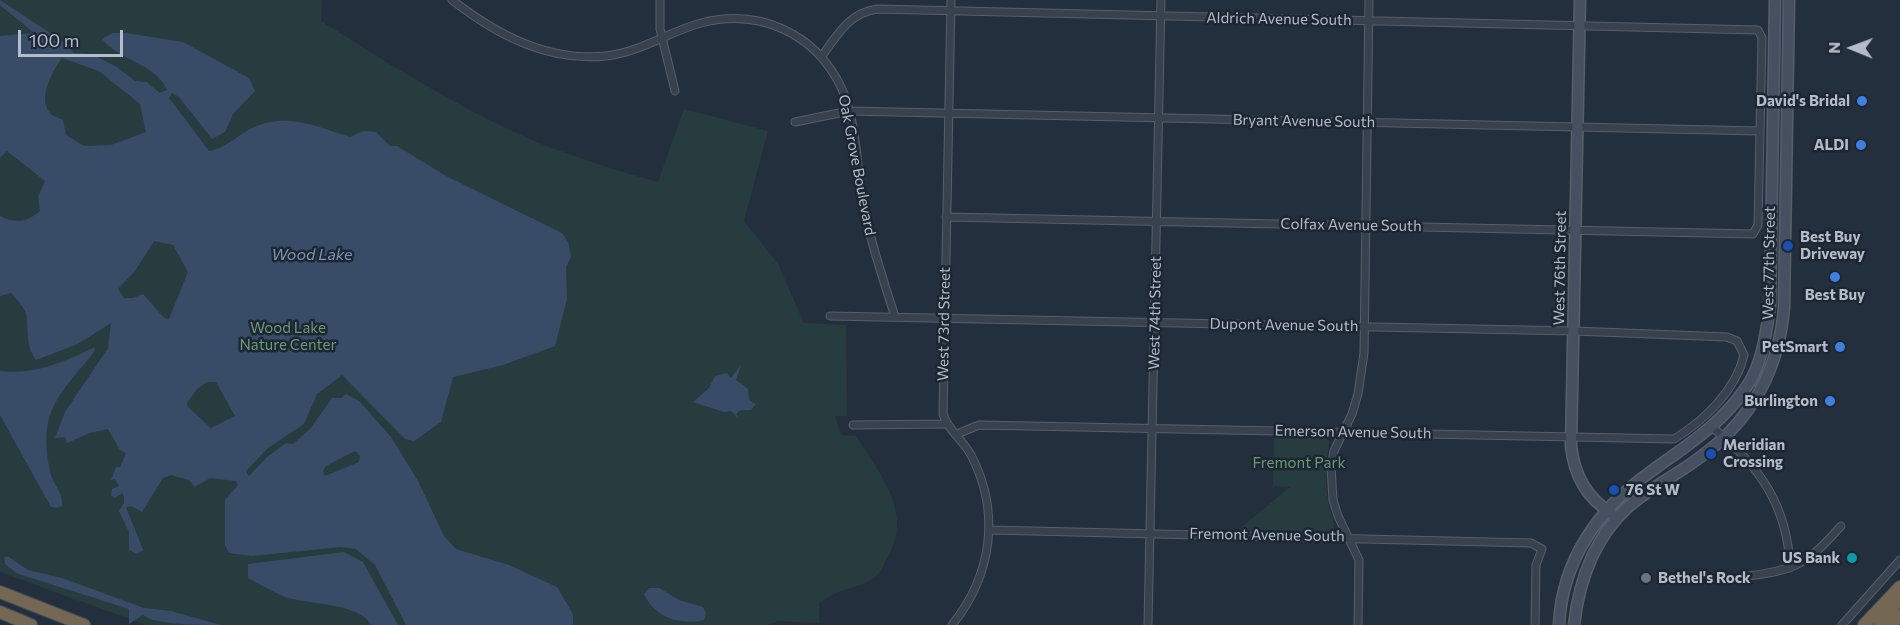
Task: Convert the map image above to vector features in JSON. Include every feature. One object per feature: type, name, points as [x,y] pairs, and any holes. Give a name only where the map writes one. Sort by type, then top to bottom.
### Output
[{"type":"highway","points":[[1864,625],[1900,587]]},
{"type":"highway","points":[[0,592],[84,625]]},
{"type":"highway","points":[[1880,625],[1900,597]]},
{"type":"highway","points":[[0,612],[31,625]]},
{"type":"highway","points":[[1889,625],[1900,616]]},
{"type":"street","name":"Oak Grove Boulevard","points":[[452,0],[518,42],[561,55],[607,56],[629,52],[700,23],[738,19],[756,21],[792,32],[822,56],[838,82],[849,111],[863,205],[895,317]]},
{"type":"street","points":[[660,0],[660,29],[675,91]]},
{"type":"street","name":"West 73rd Street","points":[[945,423],[943,414],[944,318],[951,0]]},
{"type":"street","name":"West 74th Street","points":[[1148,625],[1161,0]]},
{"type":"street","points":[[1358,625],[1359,560],[1338,516],[1331,484],[1334,451],[1358,394],[1365,327],[1370,0]]},
{"type":"street","name":"West 76th Street","points":[[1580,0],[1571,438],[1573,463],[1579,478],[1592,497],[1605,510],[1618,518]]},
{"type":"street","name":"West 77th Street","points":[[1559,624],[1564,586],[1575,559],[1605,510],[1647,474],[1713,428],[1747,387],[1766,335],[1770,306],[1775,0]]},
{"type":"street","name":"West 77th Street","points":[[1574,625],[1580,585],[1588,564],[1599,543],[1618,518],[1639,498],[1725,438],[1766,383],[1782,333],[1789,0]]},
{"type":"street","name":"Aldrich Avenue South","points":[[822,56],[851,18],[877,9],[1758,30],[1762,38],[1760,131]]},
{"type":"street","name":"Bryant Avenue South","points":[[795,123],[849,111],[1760,131]]},
{"type":"street","name":"Colfax Avenue South","points":[[946,217],[1576,229],[1749,235],[1755,232],[1758,225],[1760,131]]},
{"type":"street","name":"Dupont Avenue South","points":[[830,316],[1574,331],[1727,337],[1737,341]]},
{"type":"street","name":"Emerson Avenue South","points":[[957,434],[979,425],[1674,439],[1692,428],[1730,387],[1744,355],[1737,341]]},
{"type":"street","points":[[853,425],[945,423],[957,434],[977,467],[984,487],[990,530],[982,572],[974,592],[952,625]]},
{"type":"street","points":[[1713,428],[1759,476],[1776,504],[1786,528],[1790,568]]},
{"type":"street","points":[[1748,576],[1790,568],[1816,554],[1841,526]]},
{"type":"street","name":"Fremont Avenue South","points":[[990,530],[1150,532],[1531,543],[1542,549],[1536,565],[1534,625]]},
{"type":"street","points":[[1842,625],[1900,560]]},
{"type":"green space","name":"Wood Lake Nature Center","points":[[0,0],[322,0],[321,21],[461,105],[549,147],[658,182],[684,109],[768,131],[744,221],[778,264],[804,323],[846,325],[847,416],[835,416],[841,435],[856,436],[883,479],[895,509],[897,524],[895,540],[880,572],[871,580],[826,598],[819,604],[819,623],[778,621],[768,625],[146,625],[0,572]]},
{"type":"green space","name":"Fremont Park","points":[[1274,437],[1326,438],[1329,442],[1326,486],[1335,528],[1331,533],[1237,531],[1290,487],[1273,486]]},
{"type":"water","name":"Wood Lake","points":[[0,0],[53,35],[53,41],[68,42],[73,53],[91,54],[117,67],[135,81],[146,82],[160,93],[167,90],[155,74],[118,52],[102,39],[113,33],[126,33],[183,42],[249,78],[255,91],[233,114],[225,132],[212,139],[179,97],[172,93],[169,98],[209,151],[225,145],[250,129],[276,121],[300,122],[350,137],[363,131],[376,132],[390,146],[397,146],[446,176],[562,233],[568,242],[571,257],[566,267],[567,299],[555,346],[503,365],[453,377],[441,422],[414,441],[405,439],[342,375],[317,394],[304,424],[268,448],[246,471],[249,476],[267,457],[286,443],[293,444],[310,429],[332,398],[341,398],[346,394],[359,401],[391,437],[418,481],[444,536],[456,549],[509,565],[557,587],[573,614],[573,625],[406,625],[375,565],[356,549],[341,547],[252,556],[229,553],[225,545],[225,500],[238,485],[236,481],[210,478],[195,487],[189,480],[171,475],[163,478],[142,512],[131,506],[126,507],[143,550],[137,554],[129,550],[129,532],[119,511],[124,503],[124,496],[122,493],[115,498],[111,495],[112,489],[119,486],[115,479],[111,480],[116,467],[120,467],[126,453],[120,450],[108,429],[90,433],[67,443],[65,437],[55,438],[65,412],[108,348],[111,323],[78,344],[36,360],[29,345],[27,318],[23,308],[11,293],[0,296],[0,216],[21,221],[31,218],[40,211],[38,197],[45,181],[7,151],[0,158],[0,36],[34,33],[0,5]],"holes":[[[62,58],[99,71],[140,104],[146,132],[111,145],[84,146],[66,135],[63,120],[50,113],[45,100],[48,84]],[[154,241],[173,245],[188,272],[169,319],[164,318],[143,294],[133,298],[124,298],[118,289],[135,271]],[[207,382],[216,382],[235,416],[211,428],[188,407],[187,403],[197,389]],[[355,451],[360,456],[359,462],[325,476],[323,471],[326,466]]]},
{"type":"water","points":[[95,347],[94,352],[61,393],[49,418],[47,450],[50,471],[62,502],[62,506],[51,507],[0,415],[0,371],[25,371],[49,366]]},
{"type":"water","points":[[741,365],[736,380],[748,389],[749,400],[756,404],[751,410],[741,410],[736,414],[739,419],[731,411],[724,412],[693,402],[709,388],[715,376],[727,373],[731,378]]},
{"type":"water","points":[[344,552],[363,562],[398,625],[371,625],[356,612],[331,605],[292,599],[248,578],[248,564]]},
{"type":"water","points":[[4,557],[9,557],[28,570],[62,578],[144,608],[171,611],[221,625],[167,623],[143,615],[129,624],[129,609],[16,573],[5,564]]},
{"type":"water","points":[[649,588],[659,588],[679,600],[703,607],[706,613],[704,620],[677,620],[661,614],[644,594]]},
{"type":"place","name":"David's Bridal","points":[[1862,101]]},
{"type":"place","name":"ALDI","points":[[1861,145]]},
{"type":"place","name":"Best Buy Driveway","points":[[1788,246]]},
{"type":"place","name":"Best Buy","points":[[1835,277]]},
{"type":"place","name":"PetSmart","points":[[1840,347]]},
{"type":"place","name":"Burlington","points":[[1830,401]]},
{"type":"place","name":"Meridian Crossing","points":[[1711,454]]},
{"type":"place","name":"76 St W","points":[[1614,490]]},
{"type":"place","name":"US Bank","points":[[1852,558]]},
{"type":"place","name":"Bethel's Rock","points":[[1646,578]]}]
